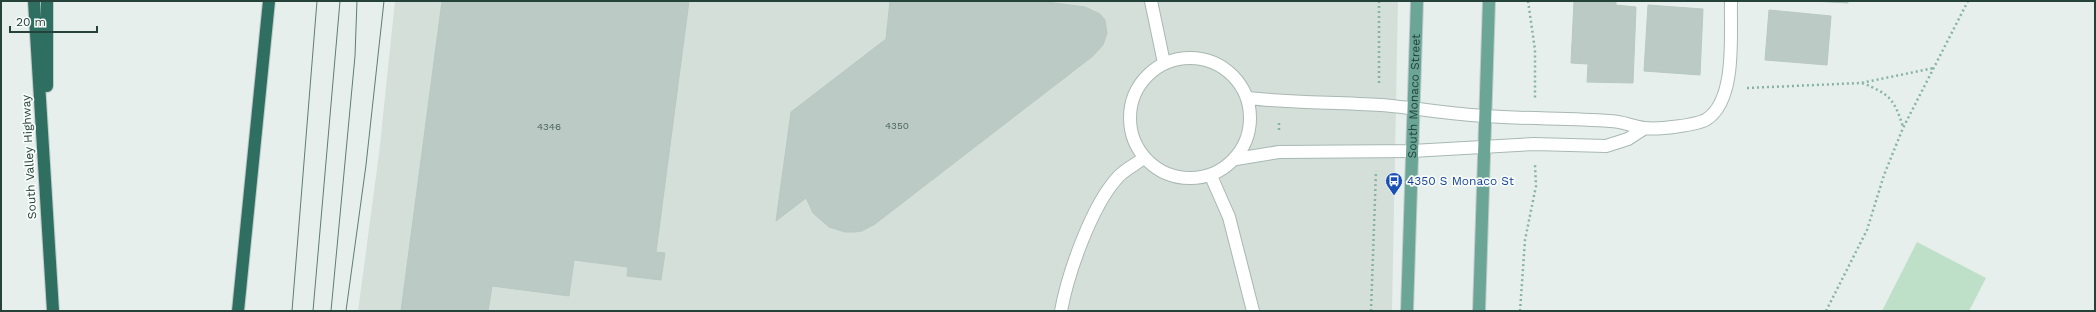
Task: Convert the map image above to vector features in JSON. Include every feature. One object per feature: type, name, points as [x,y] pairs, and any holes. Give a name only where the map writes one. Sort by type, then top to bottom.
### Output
[{"type":"highway","name":"South Valley Highway","points":[[34,1],[46,217],[53,311]]},
{"type":"highway","points":[[46,217],[47,1]]},
{"type":"highway","points":[[238,311],[269,1]]},
{"type":"main road","name":"South Monaco Street","points":[[1407,311],[1417,1]]},
{"type":"main road","points":[[1479,311],[1489,1]]},
{"type":"street","points":[[1151,1],[1164,63]]},
{"type":"street","points":[[1248,98],[1278,102],[1414,108],[1486,116],[1611,121],[1645,128],[1669,128],[1707,119],[1719,106],[1726,88],[1730,71],[1731,1]]},
{"type":"street","points":[[1194,58],[1208,61],[1226,70],[1239,83],[1248,98],[1250,125],[1245,145],[1236,159],[1211,176],[1188,179],[1167,175],[1144,158],[1133,139],[1129,123],[1131,102],[1144,79],[1164,63],[1194,58]]},
{"type":"street","points":[[1236,159],[1279,152],[1412,152],[1485,146],[1534,144],[1606,146],[1628,139],[1645,128]]},
{"type":"street","points":[[1061,311],[1065,290],[1076,256],[1104,196],[1119,176],[1144,158]]},
{"type":"street","points":[[1211,176],[1229,217],[1253,311]]},
{"type":"path","points":[[1826,311],[1867,230],[1884,175],[1903,128],[1968,1]]},
{"type":"path","points":[[1726,88],[1861,83],[1935,68]]},
{"type":"path","points":[[1861,83],[1881,90],[1896,105],[1903,128]]},
{"type":"shaded area","points":[[395,1],[1398,1],[1392,311],[358,311],[379,154]]},
{"type":"green space","points":[[1917,242],[1986,278],[1969,311],[1882,311]]},
{"type":"building","points":[[442,1],[689,1],[656,252],[665,253],[661,280],[627,276],[628,267],[574,260],[569,296],[492,286],[488,311],[401,311]]},
{"type":"building","points":[[890,1],[1039,1],[1085,7],[1100,14],[1105,20],[1107,33],[1103,45],[1093,56],[875,224],[862,231],[855,232],[845,232],[829,227],[813,213],[806,198],[776,221],[791,112],[886,39]]},
{"type":"building","points":[[1574,1],[1616,2],[1616,5],[1636,7],[1633,83],[1587,82],[1588,64],[1571,63]]},
{"type":"building","points":[[1812,1],[1848,1],[1848,3]]},
{"type":"building","points":[[1648,5],[1703,9],[1700,75],[1644,71]]},
{"type":"building","points":[[1769,10],[1831,16],[1827,65],[1765,60]]},
{"type":"tram line","points":[[292,311],[317,1]]},
{"type":"tram line","points":[[313,311],[340,1]]},
{"type":"tram line","points":[[331,311],[355,56],[357,1]]},
{"type":"tram line","points":[[346,311],[366,165],[384,1]]},
{"type":"place","name":"4350 S Monaco St","points":[[1394,196]]}]
